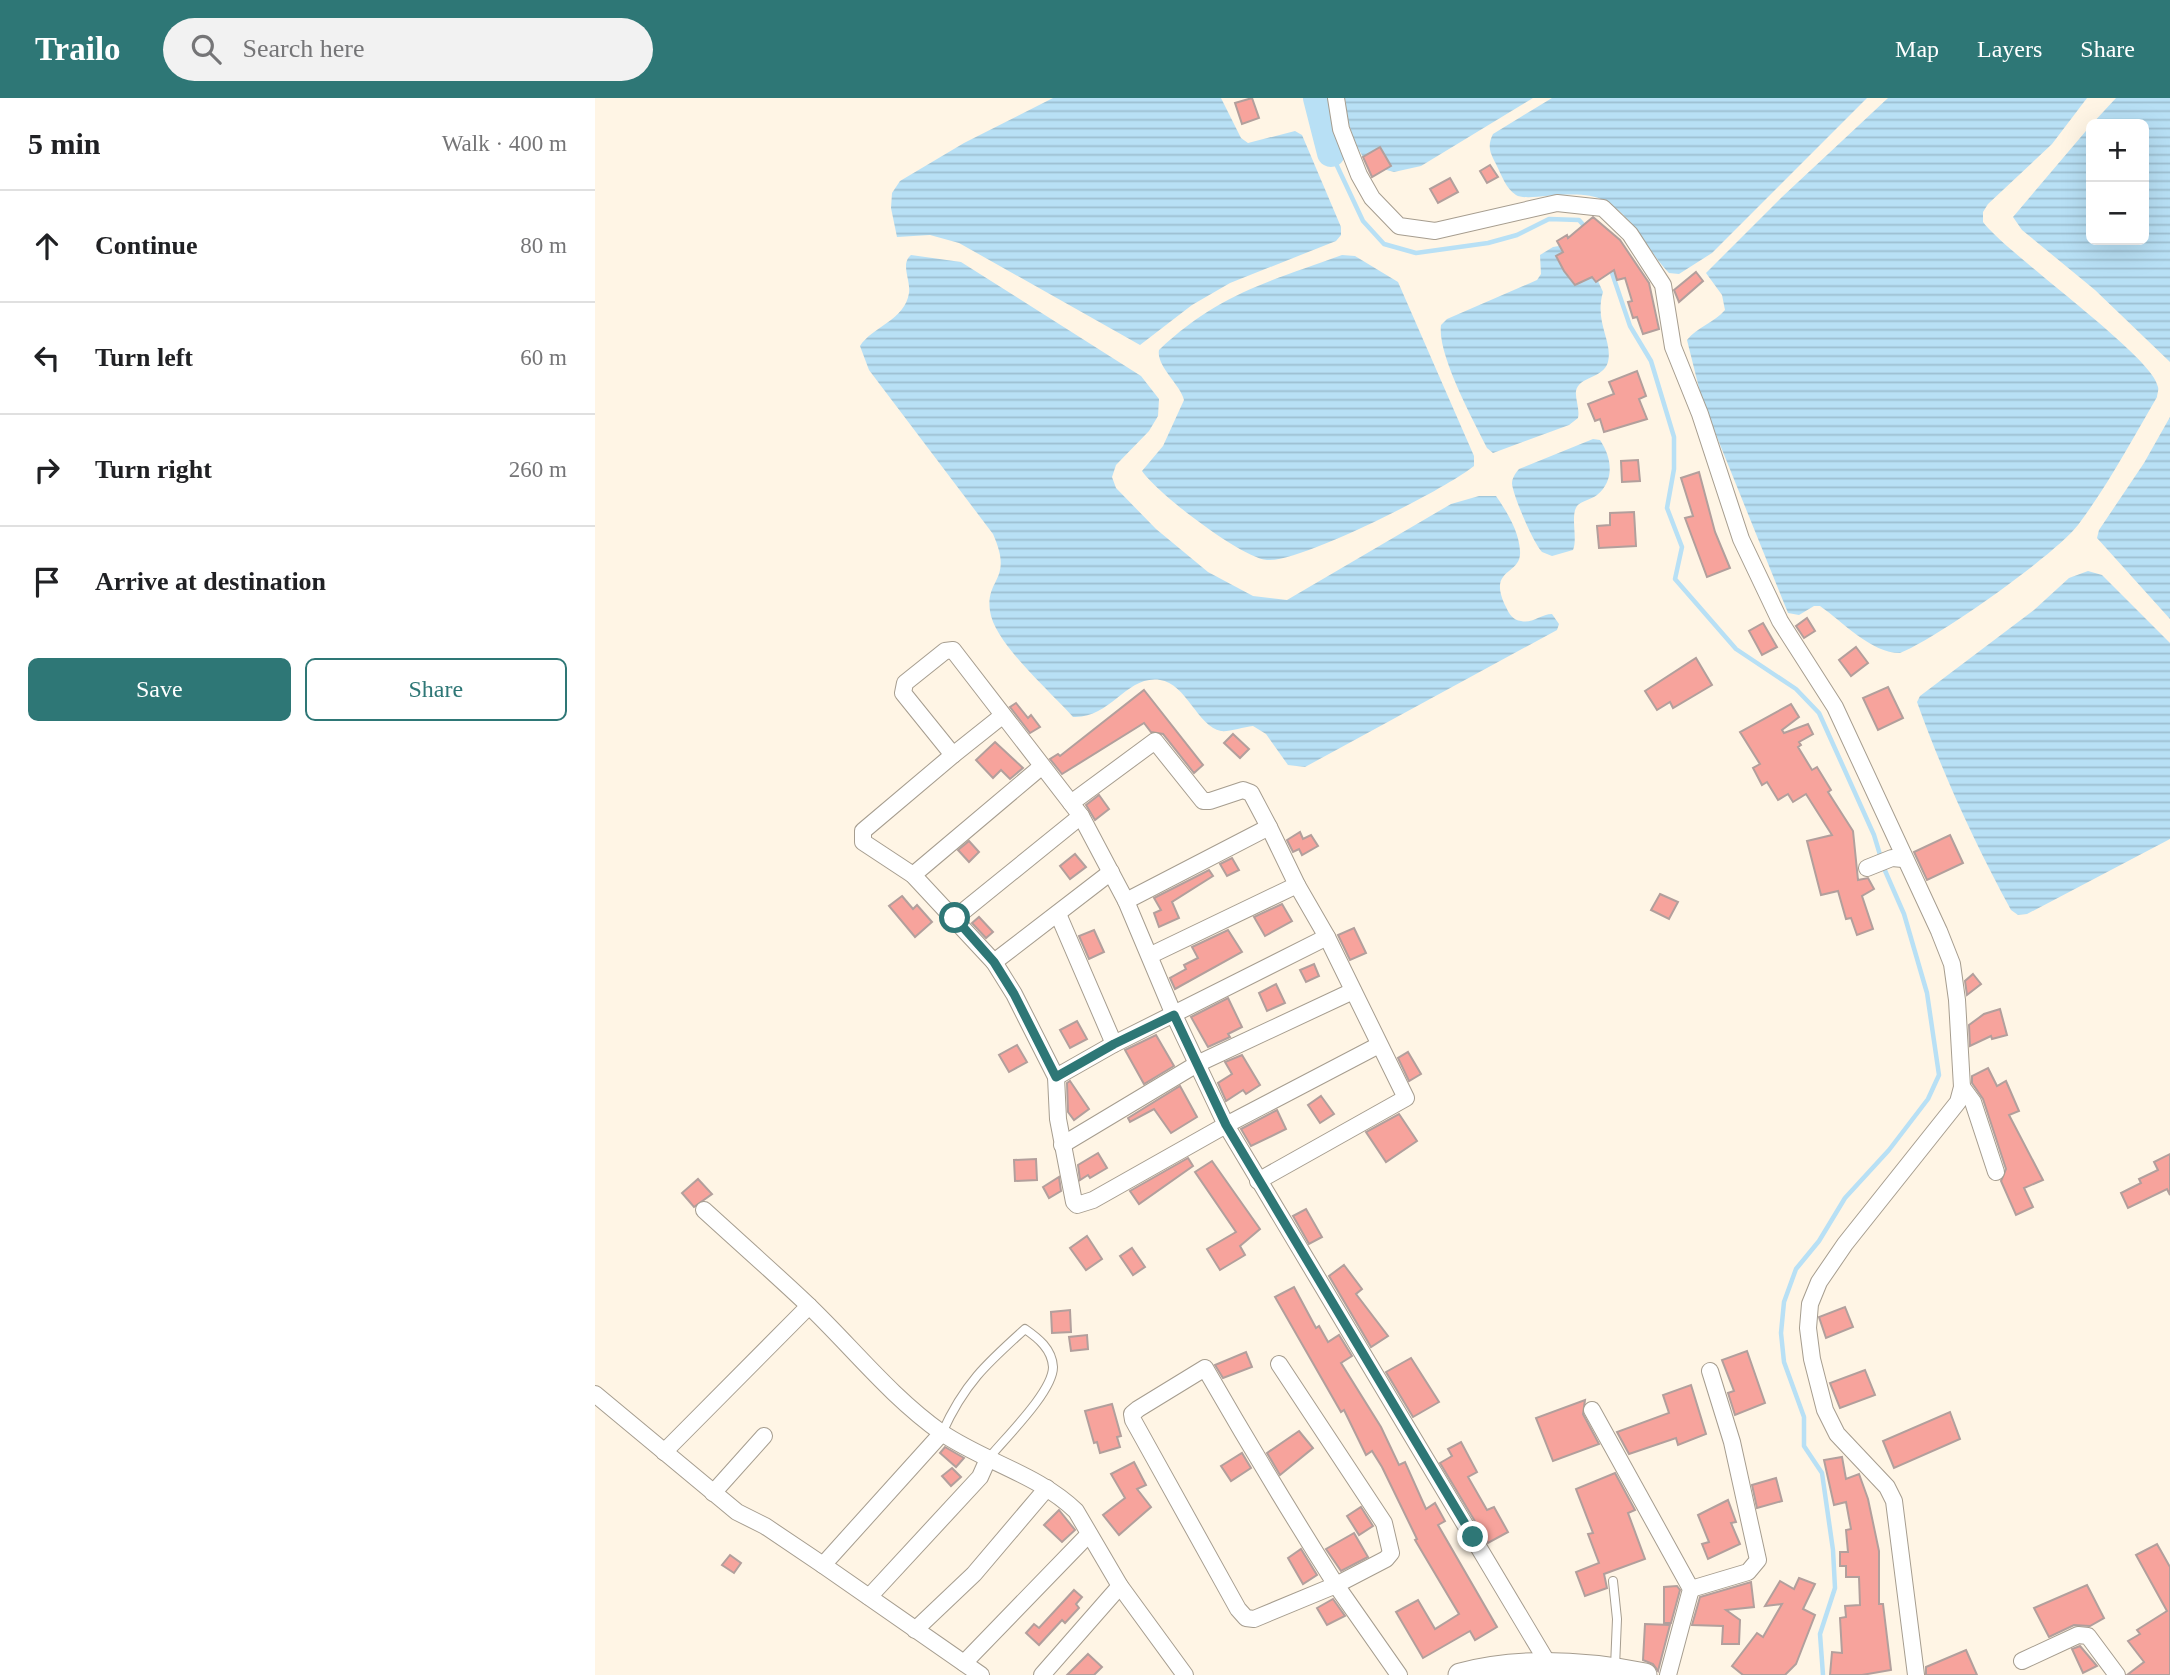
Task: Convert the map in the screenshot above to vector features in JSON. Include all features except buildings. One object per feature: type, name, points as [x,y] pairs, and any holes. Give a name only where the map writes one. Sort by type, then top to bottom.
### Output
[{"type":"main road","points":[[1460,1675],[1499,1666],[1549,1665],[1644,1675]]},
{"type":"street","points":[[1336,98],[1341,129],[1359,175],[1372,198],[1399,226],[1418,230],[1443,230],[1556,203],[1604,208],[1630,234],[1663,285],[1673,347],[1700,414],[1741,539],[1780,621],[1835,707],[1898,858],[1939,931],[1952,964],[1962,1087],[1958,1102],[1845,1244],[1819,1282],[1810,1304],[1811,1349],[1825,1410],[1837,1434],[1887,1487],[1894,1501],[1916,1675]]},
{"type":"street","points":[[953,755],[903,693],[905,683],[935,659],[953,650],[1076,809],[1126,901],[1174,1015],[1226,1125],[1549,1665]]},
{"type":"street","points":[[1003,716],[863,831],[863,842],[913,875],[994,962],[1014,994],[1056,1077],[1062,1145],[1073,1198],[1077,1205],[1093,1200],[1226,1125],[1379,1045]]},
{"type":"street","points":[[955,918],[1155,741],[1203,801],[1247,789],[1327,937],[1379,1045],[1406,1093],[1403,1102],[1258,1181]]},
{"type":"street","points":[[913,875],[1041,767]]},
{"type":"street","points":[[1126,901],[1269,827]]},
{"type":"street","points":[[1871,866],[1898,858]]},
{"type":"street","points":[[994,962],[1111,872]]},
{"type":"street","points":[[1151,955],[1297,885]]},
{"type":"street","points":[[1058,914],[1114,1044]]},
{"type":"street","points":[[1056,1077],[1114,1044],[1327,937]]},
{"type":"street","points":[[1062,1145],[1197,1064],[1353,991]]},
{"type":"street","points":[[1962,1087],[1977,1112],[1996,1172]]},
{"type":"street","points":[[704,1210],[809,1306],[863,1364],[942,1433],[1047,1488],[1076,1511],[1120,1586],[1185,1675]]},
{"type":"street","points":[[664,1452],[809,1306]]},
{"type":"street","points":[[1279,1364],[1384,1523],[1391,1546],[1386,1559],[1336,1585],[1254,1619],[1246,1618],[1231,1598],[1132,1414],[1205,1368],[1336,1585],[1399,1675]]},
{"type":"street","points":[[1691,1589],[1748,1572],[1758,1560],[1732,1442],[1710,1371]]},
{"type":"street","points":[[595,1394],[737,1513],[765,1526],[981,1675]]},
{"type":"street","points":[[1593,1410],[1691,1589],[1668,1675]]},
{"type":"street","points":[[823,1565],[942,1433]]},
{"type":"street","points":[[713,1493],[764,1436]]},
{"type":"street","points":[[869,1597],[980,1477],[988,1459]]},
{"type":"street","points":[[915,1630],[974,1574],[1047,1488]]},
{"type":"street","points":[[964,1663],[1089,1534]]},
{"type":"street","points":[[1042,1675],[1120,1586]]},
{"type":"street","points":[[2022,1661],[2078,1635],[2088,1636],[2117,1675]]},
{"type":"lane","points":[[942,1433],[958,1398],[981,1368],[1025,1329],[1045,1344],[1053,1366],[1048,1384],[988,1459]]},
{"type":"lane","points":[[1613,1581],[1617,1619],[1615,1670]]},
{"type":"water","points":[[1053,98],[1221,98],[1241,138],[1248,143],[1295,131],[1302,135],[1341,227],[1341,235],[1336,241],[1230,283],[1192,305],[1140,345],[959,243],[930,235],[897,237],[891,208],[892,193],[900,181],[964,143]]},
{"type":"water","points":[[1345,98],[1533,98],[1421,166],[1394,172],[1368,165],[1352,133]]},
{"type":"water","points":[[1552,98],[1867,98],[1712,253],[1679,274],[1669,273],[1624,216],[1605,201],[1581,195],[1522,197],[1509,189],[1491,153],[1490,142],[1493,134]]},
{"type":"water","points":[[1888,98],[2087,98],[2052,144],[1988,204],[1983,212],[1983,222],[2132,353],[2150,373],[2158,388],[2157,397],[2110,478],[2078,525],[2065,539],[1994,595],[1940,631],[1900,653],[1878,648],[1820,606],[1814,606],[1799,615],[1788,613],[1702,400],[1687,340],[1725,310],[1722,295],[1706,273],[1782,197]]},
{"type":"water","points":[[2116,98],[2170,98],[2170,362],[2095,290],[2022,230],[2013,217],[2086,131],[2086,245],[2149,245],[2149,119],[2097,119]]},
{"type":"water","points":[[1576,243],[1588,259],[1603,292],[1601,313],[1608,346],[1608,362],[1601,372],[1578,386],[1578,418],[1569,425],[1493,453],[1487,448],[1457,387],[1445,353],[1441,325],[1447,319],[1537,280],[1541,274],[1540,255],[1553,247]]},
{"type":"water","points":[[911,255],[961,262],[1141,376],[1159,399],[1158,416],[1149,431],[1116,465],[1112,477],[1116,488],[1156,529],[1208,572],[1253,596],[1287,600],[1451,504],[1479,496],[1496,496],[1515,529],[1520,551],[1516,565],[1502,578],[1500,585],[1506,607],[1512,616],[1521,621],[1552,614],[1559,624],[1557,630],[1305,767],[1288,765],[1266,734],[1253,726],[1224,731],[1213,728],[1185,696],[1169,683],[1160,680],[1137,684],[1098,711],[1073,717],[1025,667],[1002,638],[990,611],[991,592],[1001,561],[993,534],[869,370],[860,346],[865,339],[895,317],[906,302],[909,288],[906,263]]},
{"type":"water","points":[[1342,255],[1355,256],[1398,282],[1474,456],[1474,466],[1405,507],[1340,538],[1284,558],[1267,560],[1255,557],[1200,523],[1164,494],[1142,471],[1163,446],[1184,400],[1161,362],[1159,350],[1202,315],[1223,302],[1267,282]]},
{"type":"water","points":[[2170,417],[2170,619],[2097,538],[2099,530],[2144,463]]},
{"type":"water","points":[[1593,439],[1600,440],[1607,454],[1610,469],[1607,483],[1597,495],[1577,506],[1574,515],[1573,550],[1552,556],[1542,552],[1520,509],[1513,491],[1513,478],[1519,469]]},
{"type":"water","points":[[2088,571],[2102,575],[2170,643],[2170,839],[2027,914],[2018,915],[2011,910],[1972,833],[1948,782],[1917,702],[1920,696],[2034,610],[2069,578]]},
{"type":"waterway","points":[[1317,98],[1331,153]]},
{"type":"waterway","points":[[1331,153],[1363,221],[1384,244],[1416,253],[1488,243],[1517,235],[1549,219],[1579,220],[1586,228]]},
{"type":"waterway","points":[[1610,267],[1630,326],[1651,361],[1674,437],[1674,469],[1667,508],[1682,547],[1675,579],[1736,649],[1796,689],[1819,713],[1874,835],[1881,858]]},
{"type":"waterway","points":[[1823,1675],[1820,1634],[1835,1588],[1833,1550],[1822,1473],[1804,1446],[1804,1417],[1784,1362],[1781,1333],[1784,1302],[1796,1269],[1819,1241],[1845,1198],[1889,1150],[1928,1099],[1939,1075],[1927,993],[1904,914],[1883,866]]},
{"type":"route","points":[[955,918],[994,962],[1014,994],[1056,1077],[1114,1044],[1174,1015],[1226,1125],[1258,1181],[1473,1537]]}]
